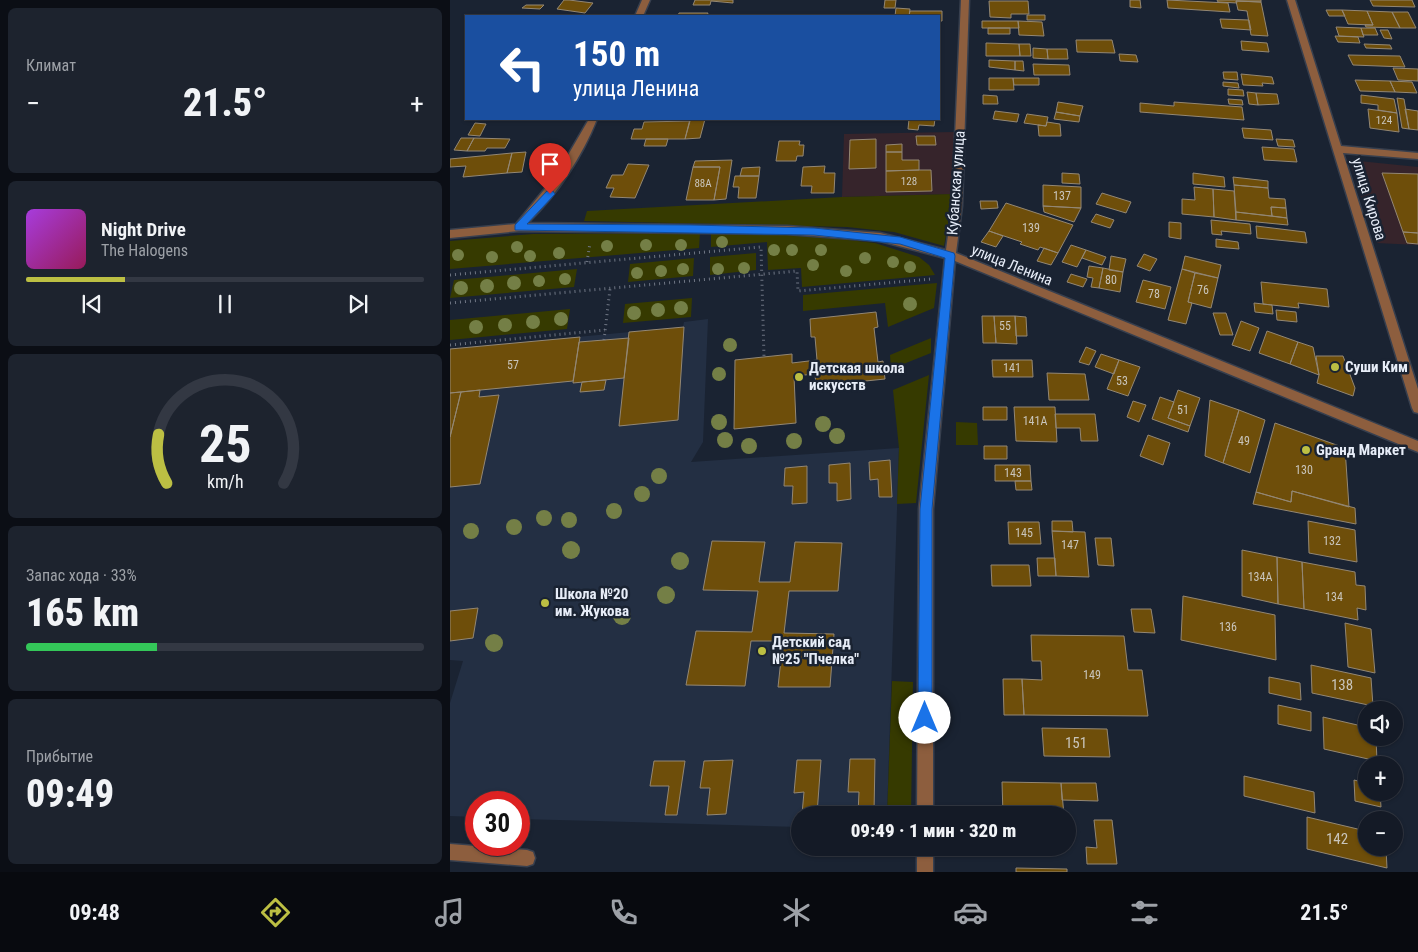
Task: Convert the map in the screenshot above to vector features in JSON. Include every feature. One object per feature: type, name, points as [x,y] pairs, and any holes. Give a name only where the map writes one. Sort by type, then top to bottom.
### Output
[{"type":"street","points":[[639,15],[646,0]]},
{"type":"street","name":"Кубанская улица","points":[[925,806],[926,509],[950,256],[957,206],[965,0]]},
{"type":"street","name":"улица Кирова","points":[[1291,0],[1418,408]]},
{"type":"street","points":[[518,228],[539,207],[560,180],[578,151],[593,120]]},
{"type":"street","points":[[1338,149],[1418,156]]},
{"type":"street","name":"улица Ленина","points":[[450,234],[518,228],[691,228],[832,233],[900,241],[950,256],[1418,447]]},
{"type":"street","points":[[450,852],[527,858]]},
{"type":"street","points":[[925,856],[925,872]]},
{"type":"path","points":[[450,275],[761,247],[764,357]]},
{"type":"path","points":[[450,303],[797,271],[798,291],[948,277]]},
{"type":"path","points":[[604,340],[610,288]]},
{"type":"path","points":[[450,345],[605,330]]},
{"type":"shaded area","points":[[954,132],[952,194],[842,197],[844,134]]},
{"type":"shaded area","points":[[1349,160],[1418,167],[1418,245],[1376,243]]},
{"type":"shaded area","points":[[708,319],[703,442],[691,462],[899,448],[887,806],[791,806],[791,827],[530,819],[530,791],[465,791],[465,817],[450,816],[450,703],[463,661],[450,660],[450,349],[683,327],[684,322]]},
{"type":"green space","points":[[952,194],[944,246],[894,232],[847,227],[584,221],[587,211],[842,197]]},
{"type":"green space","points":[[700,233],[699,248],[450,269],[450,241],[533,234]]},
{"type":"green space","points":[[711,233],[804,235],[875,243],[919,257],[929,265],[935,275],[802,287],[801,268],[768,270],[767,242],[711,247]]},
{"type":"green space","points":[[756,253],[756,270],[710,275],[710,257]]},
{"type":"green space","points":[[694,258],[693,276],[628,282],[630,264]]},
{"type":"green space","points":[[577,269],[574,287],[450,298],[454,280]]},
{"type":"green space","points":[[937,283],[934,308],[888,327],[885,303],[803,311],[803,295]]},
{"type":"green space","points":[[692,298],[691,317],[623,323],[625,304]]},
{"type":"green space","points":[[570,309],[567,329],[450,340],[450,320]]},
{"type":"green space","points":[[931,338],[931,353],[891,369],[890,355]]},
{"type":"green space","points":[[929,375],[916,503],[897,504],[899,448],[893,390]]},
{"type":"green space","points":[[956,422],[977,423],[978,445],[956,445]]},
{"type":"green space","points":[[892,681],[913,682],[911,806],[887,806]]},
{"type":"building","points":[[564,0],[593,3],[585,13],[557,9]]},
{"type":"building","points":[[695,0],[733,0],[733,3],[711,1],[710,5],[693,5]]},
{"type":"building","points":[[885,0],[896,0],[895,8],[884,8]]},
{"type":"building","points":[[1130,0],[1140,0],[1141,8],[1130,7]]},
{"type":"building","points":[[1167,0],[1228,3],[1230,12],[1168,8]]},
{"type":"building","points":[[1217,0],[1261,0],[1261,2],[1236,1],[1237,3],[1218,2]]},
{"type":"building","points":[[1370,0],[1412,0],[1415,7],[1373,6]]},
{"type":"building","points":[[989,1],[1028,1],[1029,14],[1011,14],[1011,18],[990,17]]},
{"type":"building","points":[[1236,1],[1261,2],[1268,36],[1251,35],[1247,11],[1238,10]]},
{"type":"building","points":[[526,5],[544,5],[540,9],[522,8]]},
{"type":"building","points":[[896,8],[910,9],[909,15],[895,15]]},
{"type":"building","points":[[1326,10],[1342,10],[1345,16],[1329,16]]},
{"type":"building","points":[[1342,10],[1367,11],[1373,25],[1348,24]]},
{"type":"building","points":[[910,11],[942,11],[942,21],[940,21],[940,15],[909,15]]},
{"type":"building","points":[[1367,11],[1392,12],[1400,28],[1366,27],[1365,25],[1373,25]]},
{"type":"building","points":[[1392,12],[1408,12],[1416,28],[1400,28]]},
{"type":"building","points":[[679,13],[708,13],[707,15],[678,15]]},
{"type":"building","points":[[1027,15],[1045,15],[1045,20],[1027,20]]},
{"type":"building","points":[[1220,19],[1249,20],[1251,30],[1222,28]]},
{"type":"building","points":[[982,21],[1018,21],[1019,28],[982,28]]},
{"type":"building","points":[[1018,21],[1042,22],[1044,36],[1019,35]]},
{"type":"building","points":[[1336,27],[1361,28],[1364,37],[1339,36]]},
{"type":"building","points":[[988,28],[1010,28],[1010,34],[988,34]]},
{"type":"building","points":[[1361,28],[1375,28],[1378,35],[1363,35]]},
{"type":"building","points":[[1380,30],[1388,30],[1392,39],[1384,38]]},
{"type":"building","points":[[1335,36],[1358,37],[1360,43],[1338,42]]},
{"type":"building","points":[[1076,40],[1112,40],[1115,53],[1077,52]]},
{"type":"building","points":[[1241,41],[1267,43],[1269,52],[1242,50]]},
{"type":"building","points":[[986,43],[1019,44],[1020,56],[986,56]]},
{"type":"building","points":[[1019,44],[1030,44],[1031,56],[1020,56]]},
{"type":"building","points":[[1364,44],[1390,45],[1392,49],[1366,48]]},
{"type":"building","points":[[1033,48],[1047,49],[1048,59],[1033,58]]},
{"type":"building","points":[[1047,49],[1067,49],[1068,59],[1048,59]]},
{"type":"building","points":[[1119,54],[1136,55],[1138,62],[1120,61]]},
{"type":"building","points":[[1348,55],[1400,56],[1405,67],[1353,65]]},
{"type":"building","points":[[989,60],[1015,61],[1015,70],[989,67]]},
{"type":"building","points":[[1015,61],[1023,61],[1024,71],[1015,70]]},
{"type":"building","points":[[1033,64],[1069,65],[1070,75],[1034,75]]},
{"type":"building","points":[[1393,68],[1418,69],[1418,81],[1398,80]]},
{"type":"building","points":[[1223,72],[1237,72],[1238,80],[1224,79]]},
{"type":"building","points":[[1241,74],[1272,77],[1274,84],[1262,83],[1263,86],[1243,85]]},
{"type":"building","points":[[989,78],[1013,78],[1014,90],[989,90]]},
{"type":"building","points":[[1013,78],[1039,78],[1039,85],[1014,85]]},
{"type":"building","points":[[1355,80],[1390,81],[1395,92],[1360,91]]},
{"type":"building","points":[[1390,81],[1412,82],[1417,93],[1395,92]]},
{"type":"building","points":[[1223,82],[1238,83],[1239,88],[1223,86]]},
{"type":"building","points":[[1228,89],[1243,90],[1244,96],[1228,95]]},
{"type":"building","points":[[1247,92],[1256,93],[1258,105],[1249,104]]},
{"type":"building","points":[[1256,93],[1277,94],[1279,104],[1258,105]]},
{"type":"building","points":[[983,95],[997,96],[998,104],[983,104]]},
{"type":"building","points":[[1361,95],[1394,99],[1397,113],[1378,110],[1378,105],[1361,103]]},
{"type":"building","points":[[1397,98],[1404,99],[1409,129],[1402,128]]},
{"type":"building","points":[[1228,99],[1242,100],[1243,105],[1229,104]]},
{"type":"building","points":[[1058,102],[1083,106],[1080,116],[1056,112]]},
{"type":"building","points":[[1174,102],[1242,107],[1244,120],[1140,112],[1140,103],[1174,106]]},
{"type":"building","points":[[1368,109],[1397,113],[1399,132],[1370,128]]},
{"type":"building","points":[[1405,109],[1418,111],[1418,130],[1409,129]]},
{"type":"building","points":[[995,111],[1019,114],[1017,122],[993,119]]},
{"type":"building","points":[[1056,112],[1080,116],[1079,122],[1054,119]]},
{"type":"building","points":[[1027,114],[1048,117],[1046,126],[1024,123]]},
{"type":"building","points":[[690,120],[705,120],[700,138],[685,139]]},
{"type":"building","points":[[909,120],[935,120],[934,126],[919,125],[918,130],[908,129]]},
{"type":"building","points":[[690,121],[685,139],[631,139],[634,129],[642,129],[644,122]]},
{"type":"building","points":[[1047,122],[1060,124],[1061,136],[1039,136],[1038,125],[1046,126]]},
{"type":"building","points":[[475,123],[486,124],[480,136],[468,135]]},
{"type":"building","points":[[1242,128],[1271,130],[1273,140],[1244,138]]},
{"type":"building","points":[[916,136],[935,136],[936,145],[917,145]]},
{"type":"building","points":[[461,138],[474,138],[467,151],[454,150]]},
{"type":"building","points":[[474,138],[510,139],[505,148],[467,151]]},
{"type":"building","points":[[646,139],[668,139],[666,146],[644,146]]},
{"type":"building","points":[[876,139],[876,168],[849,169],[850,140]]},
{"type":"building","points":[[1276,139],[1293,140],[1295,147],[1278,146]]},
{"type":"building","points":[[779,141],[800,141],[799,145],[804,145],[803,156],[797,156],[796,161],[776,161]]},
{"type":"building","points":[[902,144],[902,152],[886,152],[886,145]]},
{"type":"building","points":[[1262,147],[1294,149],[1297,162],[1264,160]]},
{"type":"building","points":[[526,152],[522,172],[507,173],[512,153]]},
{"type":"building","points":[[886,152],[902,152],[902,160],[919,160],[919,170],[886,171]]},
{"type":"building","points":[[512,153],[507,173],[463,177],[466,166],[450,167],[450,159]]},
{"type":"building","points":[[732,160],[726,199],[714,200],[720,167],[693,167],[695,161]]},
{"type":"building","points":[[628,164],[649,165],[635,198],[610,197],[614,188],[606,188],[612,175],[623,175]]},
{"type":"building","points":[[825,166],[824,173],[835,173],[834,193],[811,193],[812,186],[801,186],[803,167]]},
{"type":"building","points":[[693,167],[720,167],[714,200],[686,200]]},
{"type":"building","points":[[760,167],[759,176],[740,176],[742,168]]},
{"type":"building","points":[[931,170],[932,191],[886,192],[886,171]]},
{"type":"building","points":[[1062,173],[1079,174],[1080,184],[1062,183]]},
{"type":"building","points":[[1193,173],[1224,177],[1225,187],[1193,184]]},
{"type":"building","points":[[1382,173],[1418,174],[1418,233],[1403,232]]},
{"type":"building","points":[[735,176],[759,176],[756,198],[738,198],[739,187],[733,187]]},
{"type":"building","points":[[1233,177],[1268,181],[1268,188],[1234,185]]},
{"type":"building","points":[[1043,185],[1081,187],[1081,208],[1043,206]]},
{"type":"building","points":[[1234,185],[1268,188],[1269,198],[1285,199],[1286,208],[1271,207],[1272,216],[1236,212]]},
{"type":"building","points":[[1194,187],[1213,189],[1214,217],[1182,214],[1182,199],[1195,200]]},
{"type":"building","points":[[1213,189],[1234,191],[1236,220],[1214,217]]},
{"type":"building","points":[[1102,193],[1131,202],[1126,213],[1096,204]]},
{"type":"building","points":[[980,201],[997,201],[998,208],[981,209]]},
{"type":"building","points":[[1006,203],[1073,225],[1058,253],[1040,247],[1038,250],[1020,244],[1022,242],[989,231]]},
{"type":"building","points":[[1043,206],[1081,208],[1074,222],[1044,212]]},
{"type":"building","points":[[1271,207],[1286,208],[1287,218],[1272,216]]},
{"type":"building","points":[[1236,212],[1287,218],[1288,225],[1236,220]]},
{"type":"building","points":[[1096,214],[1114,220],[1110,228],[1091,222]]},
{"type":"building","points":[[1211,220],[1250,224],[1251,234],[1221,231],[1222,235],[1212,234]]},
{"type":"building","points":[[1169,222],[1181,223],[1181,239],[1169,237]]},
{"type":"building","points":[[1256,226],[1305,232],[1307,243],[1257,238]]},
{"type":"building","points":[[989,231],[1003,236],[996,247],[981,242]]},
{"type":"building","points":[[1403,232],[1418,233],[1418,244],[1407,243]]},
{"type":"building","points":[[1216,239],[1238,242],[1239,249],[1216,247]]},
{"type":"building","points":[[1071,245],[1086,250],[1077,267],[1062,262]]},
{"type":"building","points":[[1044,248],[1058,253],[1051,265],[1037,261]]},
{"type":"building","points":[[1086,250],[1106,257],[1102,265],[1082,258]]},
{"type":"building","points":[[1144,254],[1157,259],[1150,271],[1137,266]]},
{"type":"building","points":[[1111,256],[1126,259],[1123,272],[1109,270]]},
{"type":"building","points":[[1185,256],[1221,265],[1218,278],[1182,269]]},
{"type":"building","points":[[1089,266],[1103,268],[1099,288],[1091,287],[1093,278],[1087,277]]},
{"type":"building","points":[[1103,268],[1123,272],[1120,292],[1099,288]]},
{"type":"building","points":[[1182,269],[1195,273],[1188,302],[1192,303],[1186,324],[1168,320]]},
{"type":"building","points":[[1195,273],[1218,278],[1211,308],[1188,302]]},
{"type":"building","points":[[1071,274],[1087,279],[1083,287],[1067,282]]},
{"type":"building","points":[[1143,280],[1171,287],[1165,309],[1136,302]]},
{"type":"building","points":[[1261,282],[1327,289],[1329,307],[1298,303],[1299,308],[1263,304]]},
{"type":"building","points":[[1254,303],[1272,305],[1273,314],[1255,312]]},
{"type":"building","points":[[1276,310],[1296,312],[1297,322],[1277,320]]},
{"type":"building","points":[[876,312],[878,327],[874,328],[878,362],[883,361],[885,379],[816,386],[815,374],[794,376],[796,423],[734,429],[735,360],[792,354],[792,363],[817,360],[815,337],[811,337],[810,319]]},
{"type":"building","points":[[1213,313],[1226,313],[1233,335],[1220,335]]},
{"type":"building","points":[[982,316],[994,316],[996,343],[983,343]]},
{"type":"building","points":[[994,316],[1015,316],[1017,344],[996,343]]},
{"type":"building","points":[[1015,316],[1026,317],[1027,336],[1016,336]]},
{"type":"building","points":[[1241,321],[1259,328],[1250,351],[1232,345]]},
{"type":"building","points":[[684,327],[678,420],[619,426],[629,332]]},
{"type":"building","points":[[1267,331],[1298,342],[1290,364],[1259,353]]},
{"type":"building","points":[[580,337],[573,381],[450,393],[450,349]]},
{"type":"building","points":[[629,338],[624,378],[573,383],[579,342]]},
{"type":"building","points":[[1298,342],[1313,347],[1319,375],[1290,364]]},
{"type":"building","points":[[1086,347],[1096,351],[1089,365],[1079,362]]},
{"type":"building","points":[[1101,354],[1119,360],[1114,374],[1095,367]]},
{"type":"building","points":[[1316,356],[1343,356],[1355,388],[1353,396],[1317,383],[1319,375]]},
{"type":"building","points":[[992,360],[1032,360],[1033,377],[993,377]]},
{"type":"building","points":[[1119,360],[1140,367],[1128,396],[1107,389]]},
{"type":"building","points":[[1047,373],[1085,374],[1089,400],[1049,400]]},
{"type":"building","points":[[606,380],[604,390],[580,392],[582,382]]},
{"type":"building","points":[[480,390],[479,397],[499,395],[480,484],[450,487],[450,437],[461,392]]},
{"type":"building","points":[[1178,390],[1200,398],[1190,426],[1168,418]]},
{"type":"building","points":[[461,392],[450,437],[450,393]]},
{"type":"building","points":[[1160,397],[1174,402],[1168,418],[1190,426],[1188,432],[1152,419]]},
{"type":"building","points":[[1210,400],[1239,410],[1223,463],[1205,456]]},
{"type":"building","points":[[1133,401],[1146,405],[1139,422],[1127,417]]},
{"type":"building","points":[[983,407],[1007,407],[1007,420],[983,420]]},
{"type":"building","points":[[1014,407],[1055,407],[1057,442],[1016,441]]},
{"type":"building","points":[[1239,410],[1265,420],[1250,473],[1223,463]]},
{"type":"building","points":[[1055,414],[1095,414],[1098,441],[1081,441],[1080,428],[1056,428]]},
{"type":"building","points":[[1275,423],[1345,448],[1349,507],[1292,491],[1291,502],[1256,492]]},
{"type":"building","points":[[1148,435],[1170,443],[1163,465],[1140,456]]},
{"type":"building","points":[[984,446],[1007,446],[1007,459],[984,459]]},
{"type":"building","points":[[890,460],[892,497],[879,497],[878,479],[870,480],[869,462]]},
{"type":"building","points":[[850,463],[851,499],[837,501],[837,483],[829,483],[829,465]]},
{"type":"building","points":[[995,465],[1030,465],[1031,481],[995,481]]},
{"type":"building","points":[[807,466],[807,503],[792,504],[793,486],[784,486],[785,468]]},
{"type":"building","points":[[1015,481],[1031,481],[1032,490],[1016,490]]},
{"type":"building","points":[[1292,491],[1355,508],[1356,524],[1253,504],[1256,492],[1291,502]]},
{"type":"building","points":[[1052,521],[1072,521],[1073,532],[1052,531]]},
{"type":"building","points":[[1308,521],[1355,530],[1357,562],[1309,553]]},
{"type":"building","points":[[1008,522],[1039,522],[1041,544],[1009,544]]},
{"type":"building","points":[[1052,531],[1085,532],[1089,577],[1056,576]]},
{"type":"building","points":[[1095,538],[1111,538],[1114,566],[1098,565]]},
{"type":"building","points":[[712,541],[765,542],[759,582],[790,582],[795,542],[842,543],[838,591],[789,591],[784,633],[834,634],[830,687],[778,687],[783,641],[751,641],[745,686],[686,685],[696,631],[752,632],[758,591],[703,590]]},
{"type":"building","points":[[1242,550],[1277,557],[1278,604],[1242,596]]},
{"type":"building","points":[[1277,557],[1302,562],[1304,609],[1278,604]]},
{"type":"building","points":[[1037,558],[1055,558],[1056,576],[1038,576]]},
{"type":"building","points":[[1302,562],[1355,572],[1356,585],[1365,586],[1366,610],[1357,608],[1358,620],[1304,609]]},
{"type":"building","points":[[991,565],[1029,565],[1031,586],[992,586]]},
{"type":"building","points":[[1183,596],[1275,615],[1276,660],[1181,640]]},
{"type":"building","points":[[478,608],[473,638],[450,641],[450,611]]},
{"type":"building","points":[[1131,609],[1151,609],[1155,633],[1134,632]]},
{"type":"building","points":[[1345,623],[1371,629],[1375,673],[1348,667]]},
{"type":"building","points":[[1031,635],[1124,636],[1128,670],[1142,670],[1148,716],[1024,715],[1022,679],[1042,680],[1041,661],[1032,661]]},
{"type":"building","points":[[1311,665],[1371,678],[1373,701],[1358,701],[1358,703],[1312,693]]},
{"type":"building","points":[[1269,677],[1300,683],[1301,700],[1269,693]]},
{"type":"building","points":[[1003,679],[1022,679],[1024,715],[1004,715]]},
{"type":"building","points":[[1278,705],[1311,712],[1311,731],[1278,724]]},
{"type":"building","points":[[1323,717],[1358,725],[1358,746],[1376,746],[1377,756],[1358,757],[1324,749]]},
{"type":"building","points":[[1042,728],[1107,729],[1110,757],[1044,756]]},
{"type":"building","points":[[850,759],[875,759],[874,806],[858,806],[859,792],[848,792]]},
{"type":"building","points":[[733,760],[726,814],[707,815],[710,788],[700,788],[704,761]]},
{"type":"building","points":[[797,760],[821,760],[818,806],[803,806],[804,792],[794,793]]},
{"type":"building","points":[[654,761],[685,761],[677,815],[665,815],[669,786],[650,786]]},
{"type":"building","points":[[1244,776],[1314,792],[1315,813],[1244,796]]},
{"type":"building","points":[[1354,780],[1358,781],[1358,801],[1381,801],[1381,807],[1355,801]]},
{"type":"building","points":[[1002,782],[1061,783],[1063,806],[1003,806]]},
{"type":"building","points":[[1061,783],[1096,783],[1098,801],[1062,800]]},
{"type":"building","points":[[1307,817],[1358,829],[1358,856],[1386,856],[1387,868],[1307,849]]},
{"type":"building","points":[[1094,820],[1112,820],[1117,864],[1087,864],[1086,847],[1097,848]]},
{"type":"building","points":[[1016,868],[1067,869],[1067,872],[1016,872]]},
{"type":"place","name":"Суши Ким","points":[[1335,367]]},
{"type":"place","name":"Детская школа искусств","points":[[799,377]]},
{"type":"place","name":"Gранд Маркет","points":[[1306,450]]},
{"type":"place","name":"Школа №20 им. Жукова","points":[[545,603]]},
{"type":"place","name":"Детский сад №25 \"Пчелка\"","points":[[762,651]]},
{"type":"route","points":[[550,194],[518,228],[691,228],[841,233],[900,241],[950,256],[926,509],[925,718]]}]
